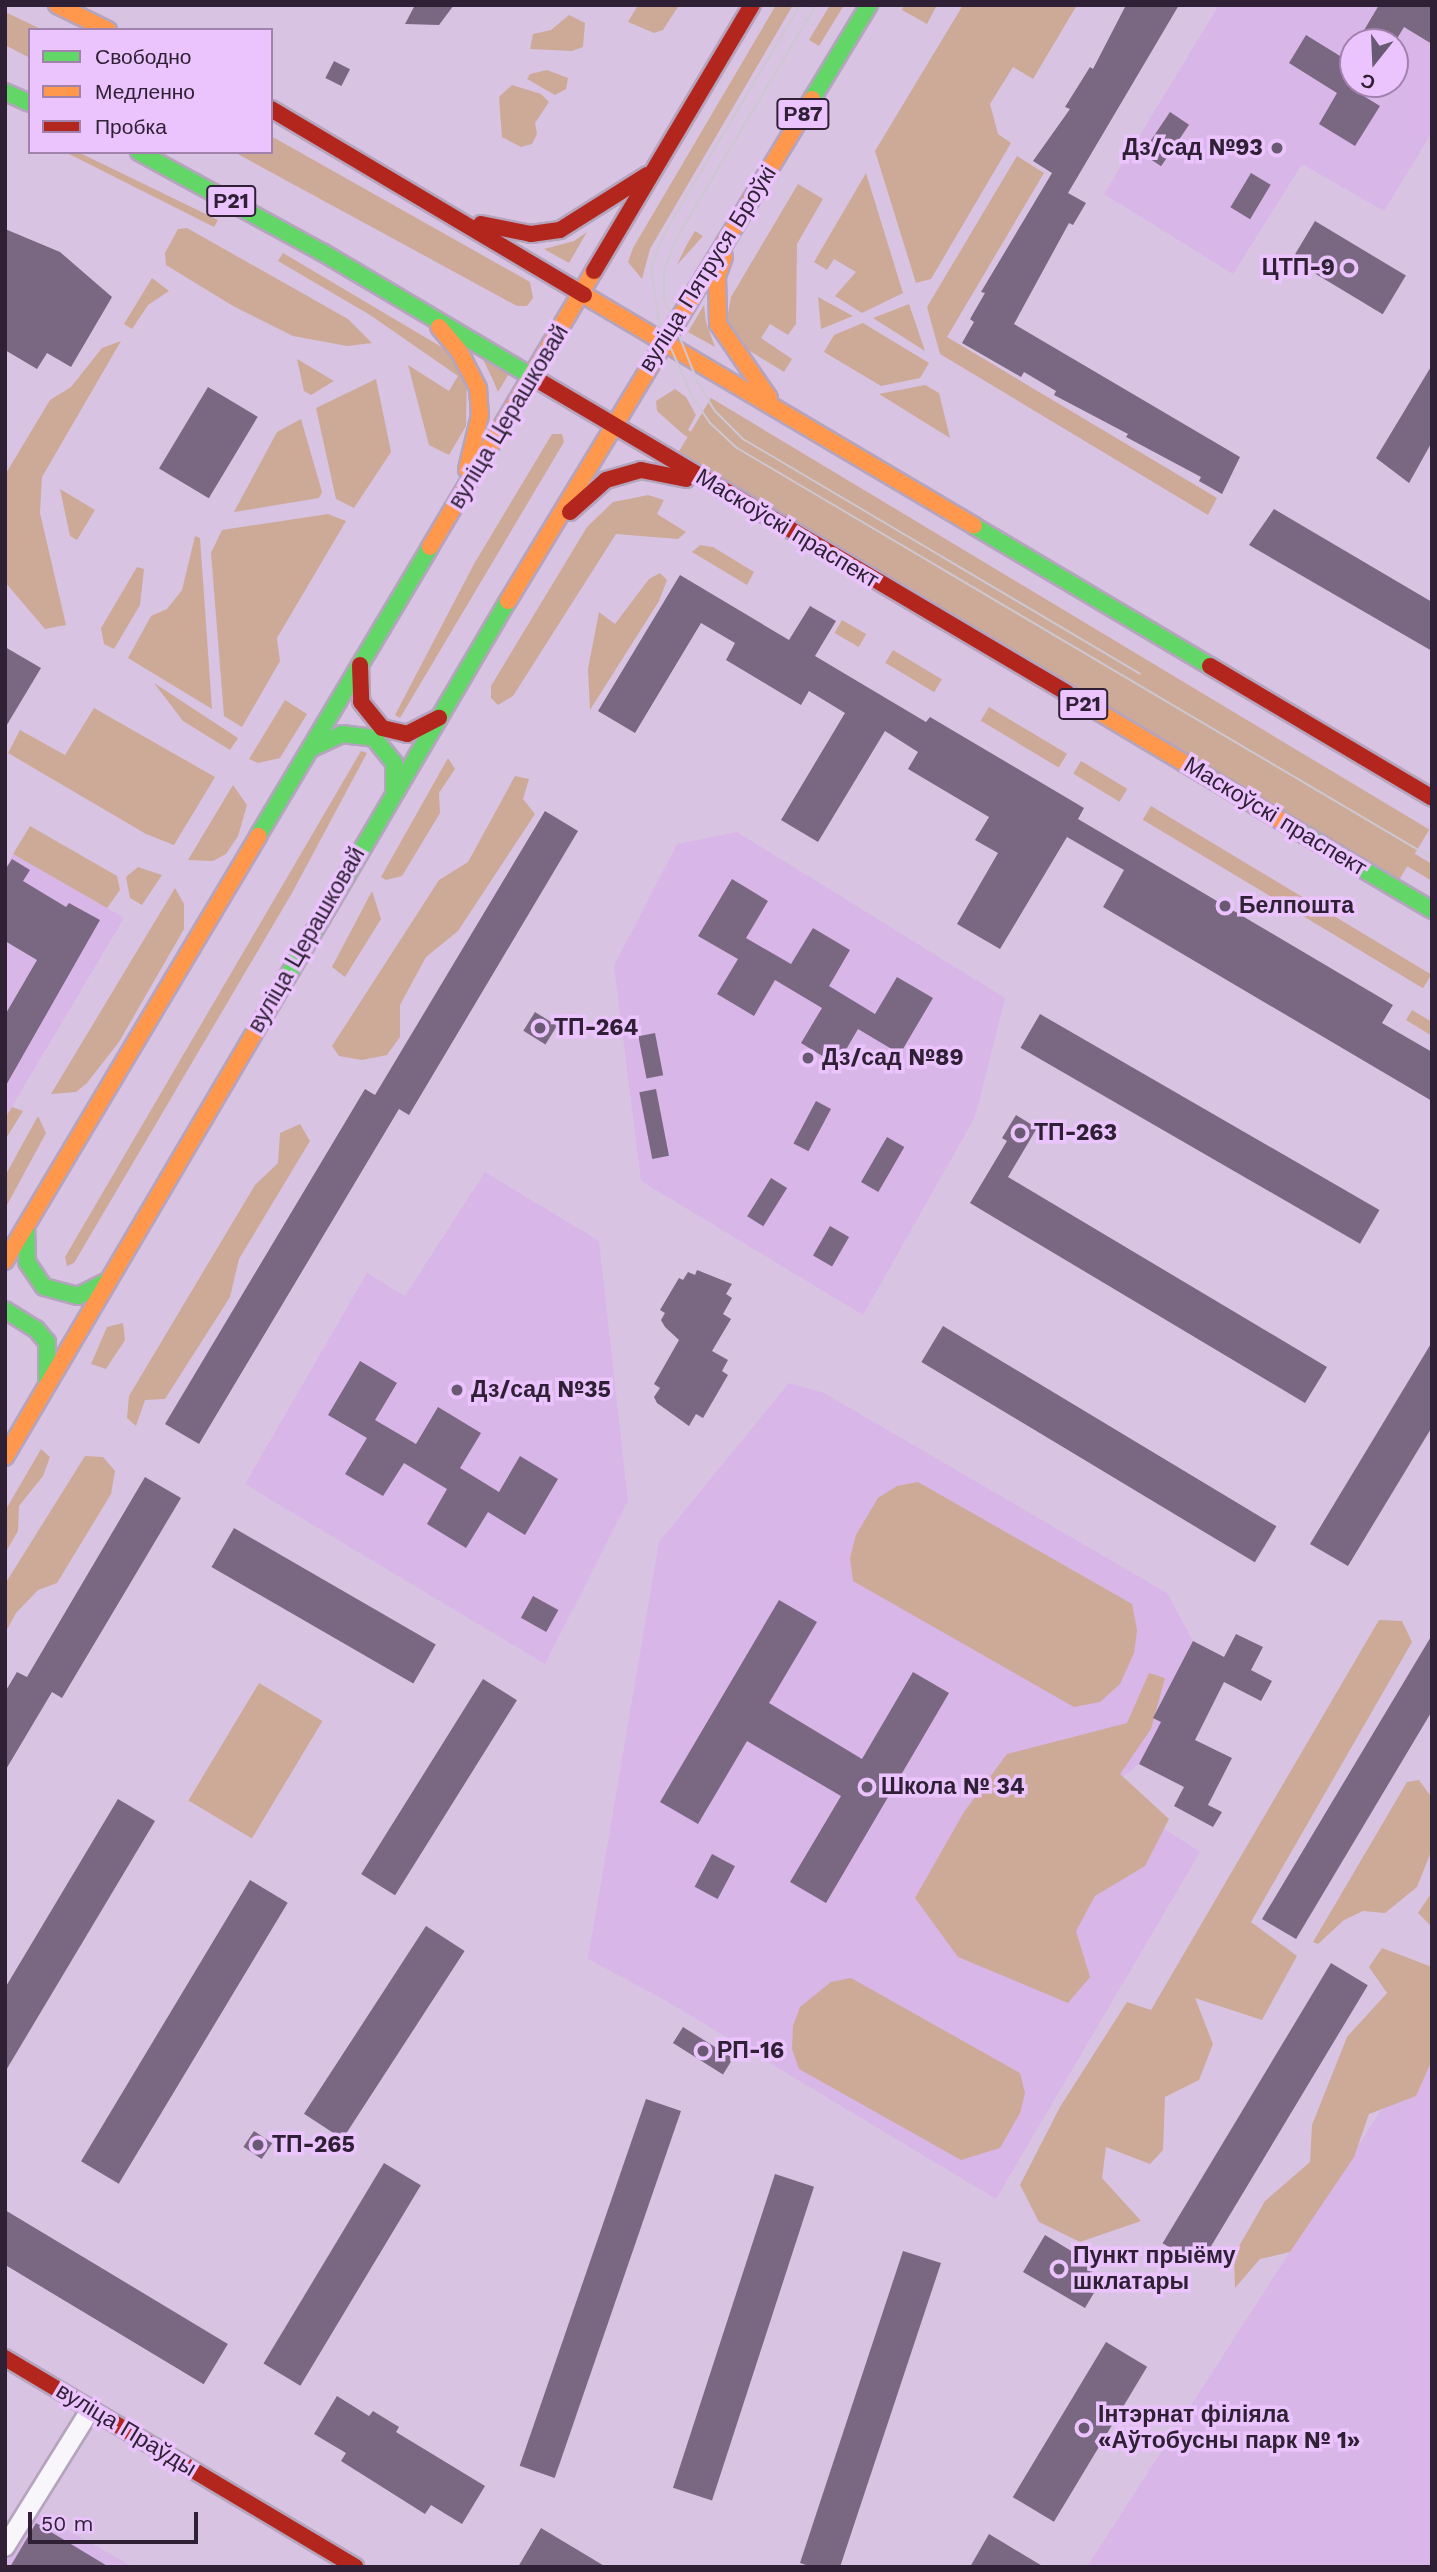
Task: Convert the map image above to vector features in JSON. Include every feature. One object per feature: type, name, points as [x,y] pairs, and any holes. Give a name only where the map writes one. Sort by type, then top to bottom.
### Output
[{"type":"main road","points":[[57,5],[104,28]]},
{"type":"main road","points":[[583,294],[752,5]]},
{"type":"main road","name":"вуліца Пятруся Броўкі","points":[[612,425],[869,5]]},
{"type":"main road","points":[[5,92],[28,102]]},
{"type":"main road","points":[[273,110],[1432,798]]},
{"type":"main road","name":"Маскоўскі праспект","points":[[143,154],[427,313],[734,498],[1432,910]]},
{"type":"main road","points":[[444,213],[502,230],[531,234],[559,230],[654,169]]},
{"type":"main road","name":"Р87","points":[[737,221],[717,276],[718,324],[775,407]]},
{"type":"main road","name":"вуліца Церашковай","points":[[5,1261],[583,294]]},
{"type":"main road","points":[[427,313],[459,351],[478,388],[480,415],[459,499]]},
{"type":"main road","name":"вуліца Церашковай","points":[[5,1457],[612,425]]},
{"type":"main road","points":[[547,536],[606,480],[641,470],[692,480],[734,498]]},
{"type":"main road","points":[[360,665],[360,702],[382,728],[394,733],[419,732],[440,717]]},
{"type":"main road","points":[[310,749],[342,734],[374,738],[394,763],[394,794]]},
{"type":"main road","points":[[26,1227],[27,1262],[44,1287],[78,1296],[108,1281]]},
{"type":"main road","points":[[5,1308],[62,1323],[88,1316]]},
{"type":"main road","points":[[5,1308],[36,1329],[47,1342],[47,1387]]},
{"type":"main road","name":"вуліца Праўды","points":[[5,2358],[355,2567]]},
{"type":"street","points":[[5,2547],[91,2409]]},
{"type":"shaded area","points":[[638,5],[679,5],[663,30],[654,33],[628,22]]},
{"type":"shaded area","points":[[776,5],[793,5],[650,249],[642,279],[628,262],[633,248]]},
{"type":"shaded area","points":[[830,5],[844,5],[819,46],[809,40]]},
{"type":"shaded area","points":[[904,5],[937,5],[927,24],[902,10]]},
{"type":"shaded area","points":[[963,5],[1077,5],[1033,79],[1013,67],[990,104],[998,134],[1011,143],[931,279],[916,283],[875,151]]},
{"type":"shaded area","name":"Дз/сад №93","points":[[1219,5],[1432,5],[1432,132],[1384,211],[1302,164],[1233,274],[1104,194]]},
{"type":"shaded area","points":[[5,12],[39,28],[28,28],[28,57],[5,45]]},
{"type":"shaded area","points":[[569,15],[585,23],[583,47],[572,51],[530,49],[533,34],[551,30]]},
{"type":"shaded area","points":[[547,70],[568,78],[566,89],[555,95],[527,79],[530,74]]},
{"type":"shaded area","points":[[512,85],[541,94],[549,102],[535,123],[537,134],[532,144],[521,147],[502,137],[499,97]]},
{"type":"shaded area","points":[[273,137],[530,282],[533,298],[527,306],[517,306],[238,154],[273,154]]},
{"type":"shaded area","points":[[69,154],[82,154],[218,220],[214,227]]},
{"type":"shaded area","points":[[1017,156],[1044,173],[947,337],[1217,498],[1208,515],[940,354],[927,307]]},
{"type":"shaded area","points":[[866,173],[903,293],[862,313],[835,296],[856,272],[834,259],[827,270],[814,262]]},
{"type":"shaded area","points":[[798,184],[823,199],[797,244],[796,324],[788,335],[770,324],[761,338],[792,359],[784,372],[745,348],[727,319],[731,297]]},
{"type":"shaded area","points":[[187,228],[348,319],[372,343],[347,346],[293,336],[233,306],[166,265],[165,253],[178,229]]},
{"type":"shaded area","points":[[695,231],[703,236],[677,265],[686,246]]},
{"type":"shaded area","points":[[587,232],[569,263],[544,249],[574,241]]},
{"type":"shaded area","points":[[283,253],[445,349],[467,379],[466,426],[449,455],[429,445],[408,365],[449,391],[458,376],[370,315],[278,261]]},
{"type":"shaded area","points":[[152,278],[169,291],[148,305],[132,329],[124,324]]},
{"type":"shaded area","points":[[818,297],[853,316],[821,329]]},
{"type":"shaded area","points":[[909,304],[925,351],[873,318]]},
{"type":"shaded area","points":[[704,305],[706,322],[715,347],[688,332]]},
{"type":"shaded area","points":[[863,323],[929,363],[920,378],[881,386],[824,352],[834,335]]},
{"type":"shaded area","points":[[121,341],[42,477],[40,513],[66,625],[45,629],[5,582],[5,475],[50,400],[71,387],[102,348]]},
{"type":"shaded area","points":[[297,359],[334,381],[311,395],[304,391]]},
{"type":"shaded area","points":[[483,359],[511,370],[498,392],[493,380]]},
{"type":"shaded area","points":[[376,379],[391,452],[354,508],[336,499],[316,408]]},
{"type":"shaded area","points":[[925,385],[939,393],[950,438],[879,394]]},
{"type":"shaded area","points":[[675,389],[686,397],[696,415],[688,430],[868,538],[872,531],[1432,864],[1432,881],[684,435],[657,411],[656,401]]},
{"type":"shaded area","points":[[711,398],[1429,830],[1396,885],[678,454]]},
{"type":"shaded area","points":[[301,419],[322,492],[319,498],[234,512],[277,432]]},
{"type":"shaded area","points":[[552,434],[562,434],[564,442],[400,718],[395,715],[474,564]]},
{"type":"shaded area","points":[[60,489],[95,510],[77,540],[70,536]]},
{"type":"shaded area","points":[[648,495],[664,500],[657,514],[686,532],[678,539],[616,534],[513,696],[498,705],[491,698],[491,686],[587,527],[613,502]]},
{"type":"shaded area","points":[[328,514],[346,521],[277,638],[280,661],[242,727],[224,716],[211,553],[222,530]]},
{"type":"shaded area","points":[[195,536],[200,538],[212,709],[128,658],[151,616],[167,609],[182,590]]},
{"type":"shaded area","points":[[700,545],[713,547],[754,572],[747,585],[692,552]]},
{"type":"shaded area","points":[[137,567],[144,569],[140,605],[114,649],[104,644],[101,628]]},
{"type":"shaded area","points":[[660,573],[667,580],[659,601],[590,710],[588,669],[599,612],[615,624],[649,579]]},
{"type":"shaded area","points":[[842,620],[866,634],[859,647],[834,633]]},
{"type":"shaded area","points":[[893,650],[942,679],[934,692],[885,663]]},
{"type":"shaded area","points":[[154,683],[238,738],[230,750],[183,721]]},
{"type":"shaded area","points":[[285,700],[307,714],[280,758],[258,763],[249,759]]},
{"type":"shaded area","points":[[989,707],[1067,754],[1059,768],[981,721]]},
{"type":"shaded area","points":[[94,708],[215,777],[174,845],[146,834],[8,753],[20,730],[65,755]]},
{"type":"shaded area","points":[[361,751],[367,753],[292,893],[74,1263],[67,1266],[65,1257]]},
{"type":"shaded area","points":[[448,758],[455,769],[439,793],[440,813],[402,876],[386,880],[381,877]]},
{"type":"shaded area","points":[[1081,761],[1127,789],[1120,802],[1073,774]]},
{"type":"shaded area","points":[[515,776],[529,779],[523,799],[535,814],[458,931],[426,957],[400,1005],[400,1037],[387,1055],[362,1060],[339,1056],[332,1046],[439,880],[468,862]]},
{"type":"shaded area","points":[[233,785],[247,805],[238,836],[226,854],[213,861],[188,860]]},
{"type":"shaded area","points":[[1151,806],[1431,974],[1423,988],[1143,820]]},
{"type":"shaded area","points":[[30,826],[117,876],[120,890],[107,908],[13,854]]},
{"type":"shaded area","name":"Дз/сад №89","points":[[737,832],[1005,998],[975,1117],[863,1315],[641,1181],[614,966],[677,844]]},
{"type":"shaded area","points":[[13,854],[124,918],[5,1118],[5,867]]},
{"type":"shaded area","points":[[138,867],[162,875],[142,905],[130,898],[126,877]]},
{"type":"shaded area","points":[[175,888],[184,904],[184,929],[119,1042],[87,1083],[76,1092],[51,1094]]},
{"type":"shaded area","points":[[372,891],[381,919],[345,977],[332,967]]},
{"type":"shaded area","points":[[1412,1010],[1432,1022],[1432,1036],[1406,1020]]},
{"type":"shaded area","points":[[12,1107],[23,1111],[5,1140],[5,1118]]},
{"type":"shaded area","points":[[38,1116],[46,1133],[7,1205],[5,1176]]},
{"type":"shaded area","points":[[300,1124],[310,1141],[239,1259],[230,1297],[165,1399],[145,1400],[136,1426],[127,1418],[129,1396],[255,1185],[278,1163],[280,1133]]},
{"type":"shaded area","name":"Дз/сад №35","points":[[485,1172],[599,1241],[628,1501],[545,1664],[245,1484],[367,1273],[405,1296]]},
{"type":"shaded area","points":[[123,1323],[125,1340],[106,1369],[91,1364],[107,1327]]},
{"type":"shaded area","name":"Школа № 34","points":[[789,1383],[824,1393],[1167,1593],[1193,1641],[1154,1718],[1161,1722],[1139,1764],[1120,1779],[1113,1795],[1200,1852],[996,2199],[670,2003],[588,1959],[659,1542]]},
{"type":"shaded area","points":[[41,1449],[50,1457],[43,1476],[19,1506],[18,1531],[5,1553],[5,1511]]},
{"type":"shaded area","points":[[85,1456],[103,1457],[115,1471],[111,1494],[57,1583],[38,1590],[16,1613],[5,1633],[5,1584]]},
{"type":"shaded area","points":[[918,1482],[1132,1604],[1137,1630],[1134,1653],[1120,1684],[1100,1702],[1074,1707],[853,1581],[850,1558],[856,1535],[878,1498],[897,1486]]},
{"type":"shaded area","points":[[1379,1620],[1402,1621],[1412,1642],[1251,1922],[1297,1956],[1262,2020],[1195,1998],[1213,2044],[1199,2080],[1165,2097],[1163,2150],[1150,2164],[1106,2147],[1102,2178],[1141,2221],[1080,2242],[1039,2222],[1020,2185],[1060,2107],[1127,2002],[1151,2010]]},
{"type":"shaded area","points":[[1149,1673],[1165,1678],[1151,1729],[1120,1774],[1169,1819],[1145,1866],[1095,1896],[1076,1931],[1090,1977],[1068,2003],[958,1957],[915,1898],[964,1812],[1007,1754],[1127,1723]]},
{"type":"shaded area","points":[[259,1683],[322,1721],[252,1839],[188,1800]]},
{"type":"shaded area","points":[[1419,1780],[1432,1798],[1432,1849],[1417,1887],[1385,1913],[1363,1911],[1344,1920],[1318,1944],[1313,1942],[1407,1782]]},
{"type":"shaded area","points":[[1432,1892],[1432,1927],[1418,1913]]},
{"type":"shaded area","points":[[1382,1948],[1432,1967],[1432,2060],[1416,2096],[1369,2114],[1354,2157],[1290,2252],[1260,2259],[1235,2288],[1234,2255],[1265,2201],[1310,2162],[1312,2125],[1347,2037],[1387,1993],[1369,1967]]},
{"type":"shaded area","points":[[851,1978],[1020,2073],[1025,2093],[1020,2113],[1000,2148],[961,2160],[799,2069],[792,2049],[793,2026],[800,2007],[831,1982]]},
{"type":"shaded area","points":[[1432,2031],[1432,2567],[1087,2567]]},
{"type":"shaded area","points":[[36,2512],[133,2567],[5,2567]]},
{"type":"building","points":[[415,5],[454,5],[439,25],[405,24]]},
{"type":"building","points":[[1126,5],[1179,5],[1068,193],[1086,203],[1073,225],[1069,223],[1014,324],[1240,457],[1222,494],[1199,481],[1201,477],[1054,395],[1056,391],[1024,372],[1021,377],[962,343],[974,322],[970,319],[985,293],[981,292],[1052,173],[1033,161],[1070,109],[1065,107],[1090,67],[1093,69]]},
{"type":"building","points":[[1379,5],[1432,5],[1432,44],[1409,28],[1365,28]]},
{"type":"building","points":[[1306,35],[1339,55],[1339,98],[1367,98],[1380,106],[1355,146],[1319,124],[1337,93],[1289,63]]},
{"type":"building","points":[[334,61],[350,69],[341,86],[325,78]]},
{"type":"building","points":[[1170,112],[1189,125],[1161,166],[1142,153]]},
{"type":"building","points":[[1251,173],[1271,185],[1250,219],[1230,207]]},
{"type":"building","points":[[1315,221],[1406,276],[1383,314],[1292,260]]},
{"type":"building","points":[[5,229],[60,252],[112,297],[71,367],[47,353],[37,369],[5,350]]},
{"type":"building","points":[[1432,365],[1432,442],[1409,483],[1376,458]]},
{"type":"building","points":[[208,387],[258,417],[209,498],[159,468]]},
{"type":"building","points":[[1274,509],[1432,602],[1432,651],[1249,545]]},
{"type":"building","points":[[680,575],[789,640],[810,606],[836,621],[815,656],[926,722],[930,717],[1084,808],[1078,819],[1393,1005],[1382,1023],[1432,1052],[1432,1101],[1103,907],[1124,870],[1067,837],[1000,949],[957,924],[998,853],[975,840],[989,817],[908,769],[918,752],[885,731],[818,842],[781,820],[845,713],[809,691],[801,705],[726,660],[735,643],[701,623],[635,733],[598,711]]},
{"type":"building","points":[[5,647],[41,668],[5,728]]},
{"type":"building","points":[[545,811],[578,831],[409,1115],[399,1109],[199,1444],[165,1424],[365,1089],[375,1095]]},
{"type":"building","points":[[12,859],[30,870],[23,881],[66,907],[69,903],[100,920],[5,1087],[5,1015],[37,960],[5,941],[5,870]]},
{"type":"building","points":[[732,879],[768,901],[746,938],[791,964],[813,928],[850,950],[829,986],[875,1014],[897,977],[933,998],[900,1054],[858,1029],[837,1065],[801,1043],[822,1008],[775,980],[754,1016],[717,994],[738,959],[698,936]]},
{"type":"building","name":"ТП-264","points":[[535,1012],[557,1026],[545,1044],[523,1031]]},
{"type":"building","points":[[1040,1014],[1379,1210],[1360,1244],[1021,1048]]},
{"type":"building","points":[[655,1033],[663,1075],[647,1078],[638,1036]]},
{"type":"building","points":[[656,1089],[669,1156],[652,1159],[639,1092]]},
{"type":"building","points":[[816,1101],[831,1109],[808,1151],[793,1143]]},
{"type":"building","points":[[1016,1115],[1037,1128],[1008,1177],[1327,1367],[1305,1403],[970,1203],[1007,1141],[1002,1138]]},
{"type":"building","points":[[887,1137],[904,1147],[878,1192],[861,1182]]},
{"type":"building","points":[[771,1178],[787,1188],[763,1226],[747,1216]]},
{"type":"building","points":[[830,1226],[849,1237],[832,1266],[813,1255]]},
{"type":"building","points":[[697,1270],[732,1284],[726,1294],[732,1298],[723,1314],[731,1319],[712,1351],[728,1360],[722,1371],[728,1375],[703,1418],[696,1414],[689,1426],[657,1403],[654,1397],[660,1388],[654,1384],[679,1340],[665,1327],[661,1320],[665,1313],[660,1310],[679,1278],[683,1280],[688,1272],[695,1275]]},
{"type":"building","points":[[943,1326],[1276,1526],[1255,1562],[921,1362]]},
{"type":"building","points":[[1432,1342],[1432,1427],[1348,1566],[1310,1544]]},
{"type":"building","points":[[360,1361],[397,1383],[375,1420],[416,1444],[438,1407],[481,1433],[460,1468],[499,1492],[520,1456],[558,1479],[525,1535],[488,1512],[466,1548],[427,1524],[447,1489],[404,1463],[383,1496],[345,1474],[367,1438],[328,1415]]},
{"type":"building","points":[[145,1477],[181,1498],[62,1698],[52,1692],[5,1771],[5,1692],[17,1672],[27,1677]]},
{"type":"building","points":[[234,1528],[436,1644],[413,1683],[212,1567]]},
{"type":"building","points":[[533,1596],[558,1610],[546,1632],[521,1618]]},
{"type":"building","points":[[779,1600],[817,1622],[769,1703],[862,1759],[913,1672],[949,1693],[826,1903],[790,1882],[841,1796],[747,1741],[698,1824],[660,1802]]},
{"type":"building","points":[[1236,1634],[1263,1647],[1251,1670],[1272,1681],[1261,1701],[1224,1682],[1195,1740],[1232,1758],[1208,1805],[1222,1812],[1213,1827],[1174,1806],[1184,1787],[1139,1764],[1161,1722],[1153,1718],[1193,1641],[1224,1657]]},
{"type":"building","points":[[1432,1635],[1432,1711],[1296,1939],[1262,1919]]},
{"type":"building","points":[[483,1679],[517,1700],[395,1895],[361,1874]]},
{"type":"building","points":[[118,1799],[155,1821],[5,2072],[5,1988]]},
{"type":"building","points":[[712,1854],[735,1866],[718,1899],[695,1887]]},
{"type":"building","points":[[250,1880],[288,1903],[119,2184],[81,2161]]},
{"type":"building","points":[[426,1926],[465,1951],[343,2139],[304,2114]]},
{"type":"building","points":[[1331,1963],[1368,1985],[1199,2265],[1163,2243]]},
{"type":"building","name":"РП-16","points":[[683,2027],[733,2058],[723,2074],[673,2043]]},
{"type":"building","points":[[646,2099],[681,2111],[555,2478],[520,2466]]},
{"type":"building","name":"ТП-265","points":[[254,2131],[272,2143],[262,2159],[243,2147]]},
{"type":"building","points":[[384,2163],[421,2185],[300,2386],[263,2364]]},
{"type":"building","points":[[775,2174],[814,2187],[712,2501],[673,2488]]},
{"type":"building","points":[[5,2210],[228,2344],[204,2384],[5,2265]]},
{"type":"building","name":"Пункт прыёму шклатары","points":[[1045,2235],[1096,2266],[1090,2275],[1101,2281],[1085,2308],[1023,2272]]},
{"type":"building","points":[[903,2251],[941,2263],[840,2567],[812,2567],[800,2563]]},
{"type":"building","name":"Інтэрнат філіяла «Аўтобусны парк № 1»","points":[[1106,2342],[1147,2367],[1054,2522],[1013,2497]]},
{"type":"building","points":[[337,2396],[369,2416],[373,2411],[399,2427],[396,2432],[485,2486],[462,2524],[431,2505],[425,2514],[341,2461],[346,2453],[314,2434]]},
{"type":"building","points":[[36,2523],[109,2567],[10,2567]]},
{"type":"building","points":[[541,2528],[606,2567],[518,2567]]},
{"type":"building","points":[[989,2534],[1044,2567],[970,2567]]},
{"type":"tram line","points":[[800,5],[664,234],[651,268],[659,321],[691,394],[709,422],[737,448],[1432,858]]},
{"type":"tram line","points":[[816,5],[676,239],[664,270],[664,298],[698,383],[715,411],[743,439],[1140,674]]},
{"type":"traffic: fast","points":[[812,99],[869,5]]},
{"type":"traffic: fast","points":[[5,92],[28,102]]},
{"type":"traffic: fast","points":[[143,154],[322,252],[541,382]]},
{"type":"traffic: fast","points":[[974,526],[1210,666]]},
{"type":"traffic: fast","points":[[258,836],[430,547]]},
{"type":"traffic: fast","points":[[276,996],[508,601]]},
{"type":"traffic: fast","points":[[310,749],[342,734],[374,738],[394,763],[394,794]]},
{"type":"traffic: fast","points":[[1300,832],[1432,910]]},
{"type":"traffic: fast","points":[[26,1227],[27,1262],[44,1287],[78,1296],[108,1281]]},
{"type":"traffic: fast","points":[[5,1310],[36,1329],[47,1342],[47,1384]]},
{"type":"traffic: slow","points":[[57,5],[104,28]]},
{"type":"traffic: slow","points":[[508,601],[812,99]]},
{"type":"traffic: slow","points":[[724,257],[717,276],[718,324],[769,398]]},
{"type":"traffic: slow","points":[[430,547],[594,271]]},
{"type":"traffic: slow","points":[[584,295],[974,526]]},
{"type":"traffic: slow","points":[[439,327],[459,351],[478,388],[480,415],[467,469]]},
{"type":"traffic: slow","points":[[1067,693],[1300,832]]},
{"type":"traffic: slow","points":[[5,1261],[258,836]]},
{"type":"traffic: slow","points":[[5,1457],[276,996]]},
{"type":"traffic: jam","points":[[594,271],[752,5]]},
{"type":"traffic: jam","points":[[273,110],[584,295]]},
{"type":"traffic: jam","points":[[481,224],[531,234],[560,230],[647,175]]},
{"type":"traffic: jam","points":[[541,382],[1067,693]]},
{"type":"traffic: jam","points":[[570,512],[606,480],[641,470],[686,479]]},
{"type":"traffic: jam","points":[[360,665],[361,702],[382,728],[407,734],[439,718]]},
{"type":"traffic: jam","points":[[1210,666],[1432,798]]},
{"type":"traffic: jam","points":[[5,2358],[355,2567]]},
{"type":"place","name":"Дз/сад №93","points":[[1277,148]]},
{"type":"place","name":"ЦТП-9","points":[[1349,268]]},
{"type":"place","name":"Белпошта","points":[[1225,906]]},
{"type":"place","name":"ТП-264","points":[[540,1028]]},
{"type":"place","name":"Дз/сад №89","points":[[808,1058]]},
{"type":"place","name":"ТП-263","points":[[1020,1133]]},
{"type":"place","name":"Дз/сад №35","points":[[457,1390]]},
{"type":"place","name":"Школа № 34","points":[[867,1787]]},
{"type":"place","name":"РП-16","points":[[703,2051]]},
{"type":"place","name":"ТП-265","points":[[258,2145]]},
{"type":"place","name":"Пункт прыёму шклатары","points":[[1059,2269]]},
{"type":"place","name":"Інтэрнат філіяла «Аўтобусны парк № 1»","points":[[1084,2428]]}]
